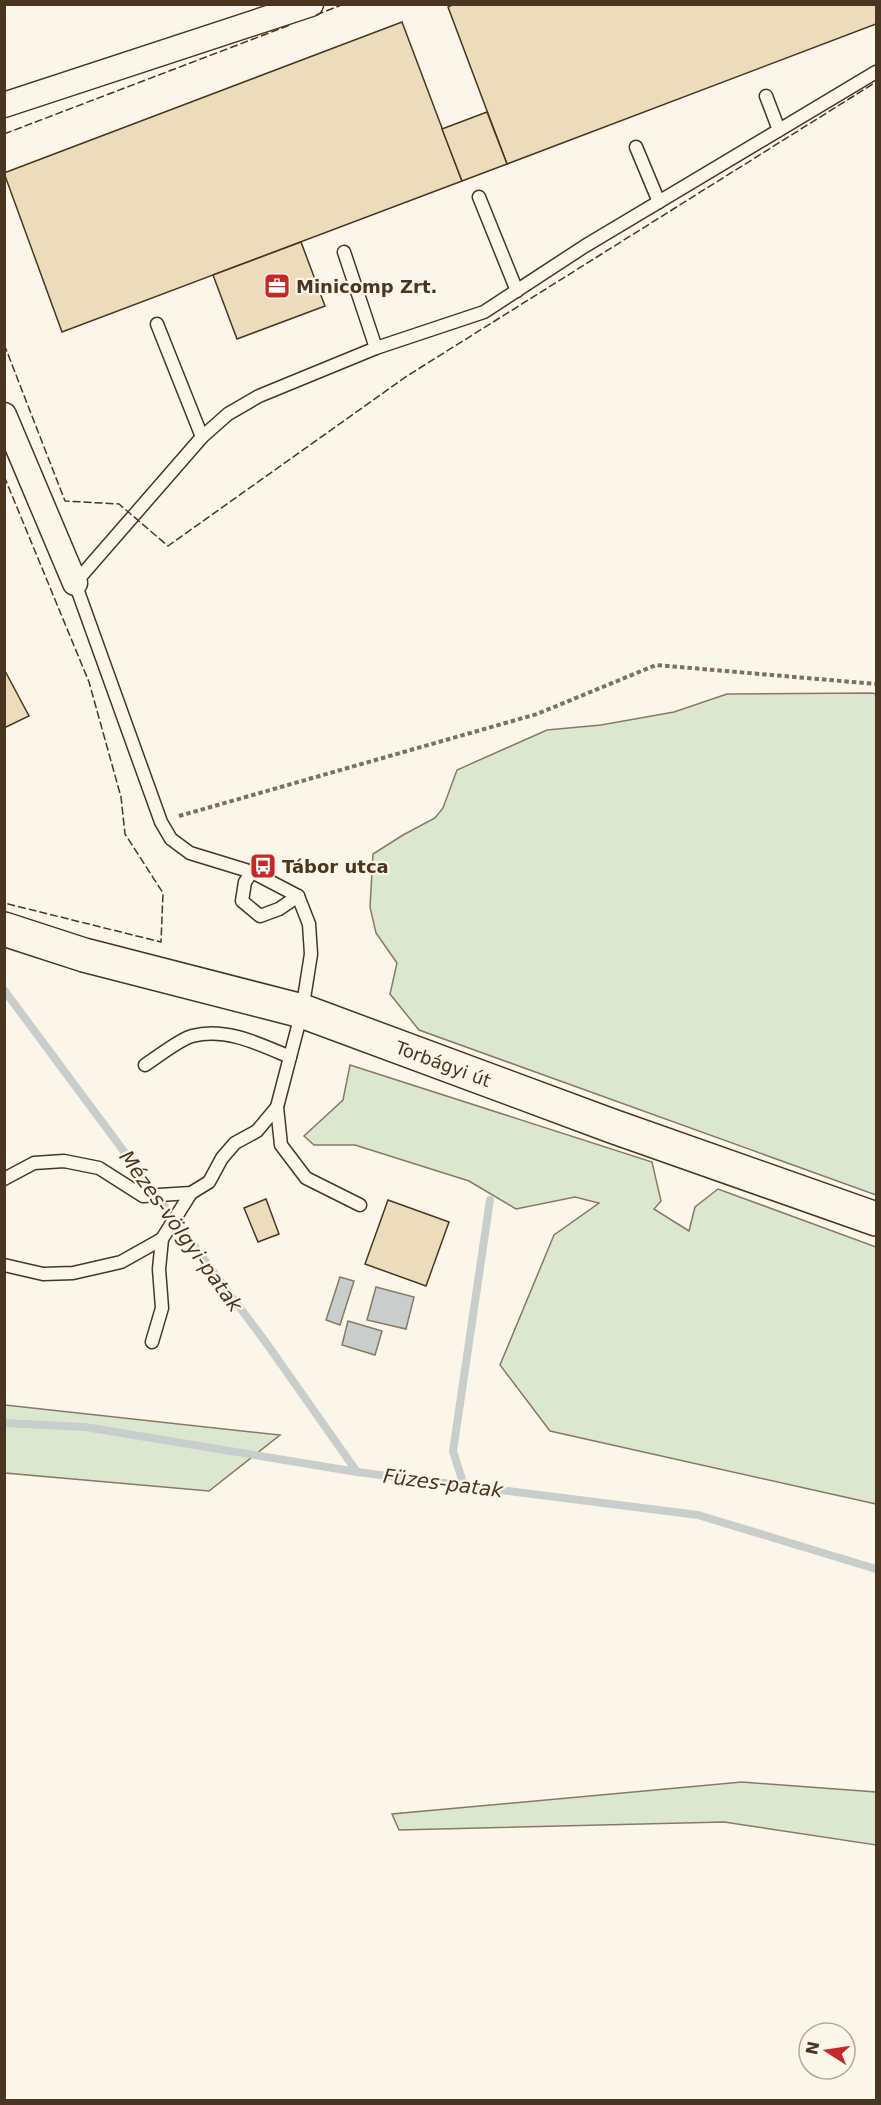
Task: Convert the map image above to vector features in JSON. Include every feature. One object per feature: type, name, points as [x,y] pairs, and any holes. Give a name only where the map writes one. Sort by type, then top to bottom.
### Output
[{"type":"street","points":[[4,105],[311,4]]},
{"type":"street","points":[[4,415],[75,583]]},
{"type":"street","name":"Torbágyi út","points":[[4,929],[84,955],[302,1011],[612,1126],[876,1219]]},
{"type":"lane","points":[[360,1205],[306,1178],[281,1145],[277,1107],[302,1011],[310,954],[309,924],[298,896],[252,872],[190,853],[171,839],[161,822],[75,583],[202,437],[228,414],[259,396],[376,348],[484,312],[585,246],[876,72]]},
{"type":"lane","points":[[766,96],[779,130]]},
{"type":"lane","points":[[636,147],[659,202]]},
{"type":"lane","points":[[479,197],[517,291]]},
{"type":"lane","points":[[344,252],[376,348]]},
{"type":"lane","points":[[157,324],[202,437]]},
{"type":"lane","points":[[252,872],[245,882],[242,901],[260,916],[279,909],[298,896]]},
{"type":"lane","points":[[145,1065],[190,1036],[218,1033],[250,1040],[290,1057]]},
{"type":"lane","points":[[4,1179],[34,1162],[64,1161],[99,1168],[142,1196],[191,1192],[209,1182],[222,1158],[235,1143],[257,1131],[277,1107]]},
{"type":"lane","points":[[152,1342],[162,1308],[159,1269],[162,1239],[191,1192]]},
{"type":"lane","points":[[4,1265],[43,1274],[73,1273],[121,1262],[162,1239]]},
{"type":"path","points":[[161,822],[537,714],[656,665],[876,684]]},
{"type":"green space","points":[[727,694],[876,694],[876,1195],[419,1030],[390,994],[397,963],[376,933],[370,907],[373,854],[435,818],[443,808],[457,770],[547,730],[601,725],[674,712]]},
{"type":"green space","points":[[350,1065],[652,1162],[661,1201],[654,1209],[689,1231],[695,1207],[718,1189],[876,1247],[876,1504],[550,1431],[500,1365],[554,1235],[599,1203],[575,1197],[516,1209],[469,1181],[355,1145],[314,1145],[304,1136],[343,1100]]},
{"type":"green space","points":[[4,1405],[280,1435],[209,1491],[5,1473]]},
{"type":"green space","points":[[742,1782],[876,1792],[876,1845],[724,1822],[399,1830],[392,1814]]},
{"type":"shaded area","points":[[340,1277],[354,1281],[340,1325],[326,1320]]},
{"type":"shaded area","points":[[376,1287],[414,1297],[406,1329],[367,1320]]},
{"type":"shaded area","points":[[348,1321],[382,1331],[375,1355],[342,1345]]},
{"type":"building","points":[[454,4],[876,4],[876,24],[507,164],[448,7]]},
{"type":"building","points":[[402,22],[462,181],[62,332],[4,173]]},
{"type":"building","points":[[487,112],[507,164],[462,181],[442,129]]},
{"type":"building","points":[[301,242],[325,306],[237,339],[213,275]]},
{"type":"building","points":[[4,669],[29,716],[4,728]]},
{"type":"building","points":[[266,1199],[279,1234],[258,1242],[244,1208]]},
{"type":"building","points":[[388,1200],[449,1222],[426,1286],[365,1264]]},
{"type":"waterway","name":"Mézes-völgyi-patak","points":[[4,990],[267,1344],[357,1472]]},
{"type":"waterway","points":[[464,1486],[453,1451],[490,1200]]},
{"type":"waterway","name":"Füzes-patak","points":[[4,1423],[85,1427],[357,1472],[698,1515],[876,1569]]},
{"type":"fence","points":[[316,15],[344,4]]},
{"type":"fence","points":[[4,134],[290,25]]},
{"type":"fence","points":[[4,344],[65,501],[119,504],[168,546],[407,376],[876,82]]},
{"type":"fence","points":[[4,476],[89,682],[121,797],[125,834],[163,893],[161,942],[4,903]]},
{"type":"place","name":"Minicomp Zrt.","points":[[277,286]]},
{"type":"place","name":"Tábor utca","points":[[263,866]]}]
